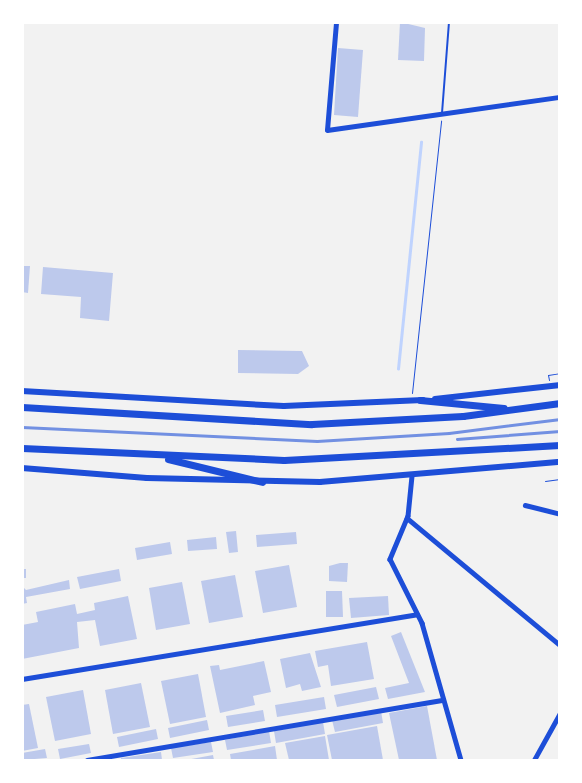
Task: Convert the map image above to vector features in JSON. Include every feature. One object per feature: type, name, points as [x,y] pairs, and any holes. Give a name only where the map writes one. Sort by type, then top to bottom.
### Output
[{"type":"main road","points":[[22,391],[284,406],[420,400],[560,385]]},
{"type":"main road","points":[[420,400],[519,409]]},
{"type":"main road","points":[[22,407],[256,424],[385,421],[560,404]]},
{"type":"main road","points":[[22,448],[284,460],[560,445]]},
{"type":"main road","points":[[154,455],[262,482]]},
{"type":"main road","points":[[22,468],[262,482],[412,476],[560,462]]},
{"type":"street","points":[[336,22],[327,130],[560,97]]},
{"type":"street","points":[[412,476],[407,518],[390,559],[417,614],[461,760]]},
{"type":"street","points":[[525,505],[560,514]]},
{"type":"street","points":[[407,518],[560,645]]},
{"type":"street","points":[[22,679],[417,614]]},
{"type":"street","points":[[87,760],[443,700]]},
{"type":"street","points":[[534,760],[560,713]]},
{"type":"lane","points":[[442,115],[449,22]]},
{"type":"path","points":[[411,396],[442,115]]},
{"type":"path","points":[[549,380],[548,375],[560,373]]},
{"type":"path","points":[[545,481],[560,479]]},
{"type":"building","points":[[400,22],[425,28],[424,61],[398,60]]},
{"type":"building","points":[[338,48],[363,50],[358,117],[334,115]]},
{"type":"building","points":[[22,266],[30,266],[28,293],[22,292]]},
{"type":"building","points":[[43,267],[113,273],[109,321],[80,318],[81,297],[41,294]]},
{"type":"building","points":[[238,350],[302,351],[309,366],[298,374],[238,373]]},
{"type":"building","points":[[236,531],[238,552],[229,553],[226,532]]},
{"type":"building","points":[[296,532],[297,544],[257,547],[256,535]]},
{"type":"building","points":[[216,537],[217,549],[188,551],[187,540]]},
{"type":"building","points":[[170,542],[172,554],[137,560],[135,548]]},
{"type":"building","points":[[348,563],[347,582],[329,581],[329,566]]},
{"type":"building","points":[[289,565],[297,607],[263,613],[255,571]]},
{"type":"building","points":[[22,569],[26,569],[26,578],[22,578]]},
{"type":"building","points":[[119,569],[121,581],[80,589],[77,577]]},
{"type":"building","points":[[235,575],[243,617],[209,623],[201,581]]},
{"type":"building","points":[[69,580],[70,589],[26,597],[27,603],[22,604],[22,586],[26,590]]},
{"type":"building","points":[[182,582],[190,624],[156,630],[149,588]]},
{"type":"building","points":[[326,591],[342,591],[343,617],[326,617]]},
{"type":"building","points":[[128,596],[137,639],[100,646],[95,620],[77,622],[79,648],[22,659],[22,625],[38,622],[36,612],[75,604],[77,614],[95,610],[94,603]]},
{"type":"building","points":[[388,596],[389,615],[351,618],[349,598]]},
{"type":"building","points":[[401,632],[425,692],[388,699],[385,688],[409,683],[391,636]]},
{"type":"building","points":[[367,642],[374,679],[331,686],[328,665],[318,667],[315,651]]},
{"type":"building","points":[[310,653],[321,687],[302,691],[300,684],[286,688],[280,659]]},
{"type":"building","points":[[264,661],[271,692],[253,696],[255,705],[220,713],[210,666],[219,665],[220,670]]},
{"type":"building","points":[[198,674],[206,717],[170,724],[161,681]]},
{"type":"building","points":[[141,683],[150,727],[113,734],[105,690]]},
{"type":"building","points":[[376,687],[379,699],[337,707],[334,695]]},
{"type":"building","points":[[83,690],[91,734],[55,741],[46,697]]},
{"type":"building","points":[[324,697],[326,709],[277,717],[275,705]]},
{"type":"building","points":[[29,704],[38,748],[22,751],[22,705]]},
{"type":"building","points":[[427,706],[437,760],[399,760],[389,713]]},
{"type":"building","points":[[263,710],[265,721],[228,727],[226,716]]},
{"type":"building","points":[[381,711],[383,723],[335,732],[332,720]]},
{"type":"building","points":[[207,720],[209,730],[170,738],[168,728]]},
{"type":"building","points":[[323,722],[325,734],[276,743],[274,731]]},
{"type":"building","points":[[377,726],[383,760],[332,760],[327,735]]},
{"type":"building","points":[[156,729],[158,739],[119,747],[117,737]]},
{"type":"building","points":[[269,731],[271,743],[227,750],[225,740]]},
{"type":"building","points":[[325,736],[329,760],[289,760],[285,743]]},
{"type":"building","points":[[211,742],[213,752],[173,758],[171,748]]},
{"type":"building","points":[[89,744],[91,753],[60,759],[58,749]]},
{"type":"building","points":[[275,746],[277,760],[231,760],[230,754]]},
{"type":"building","points":[[45,749],[47,758],[22,760],[22,753]]},
{"type":"building","points":[[161,752],[162,760],[121,760],[121,758]]},
{"type":"building","points":[[213,755],[214,760],[186,760]]},
{"type":"waterway","points":[[398,369],[421,142]]},
{"type":"railway","points":[[22,427],[317,441],[449,433],[560,419]]},
{"type":"railway","points":[[457,439],[560,431]]}]
